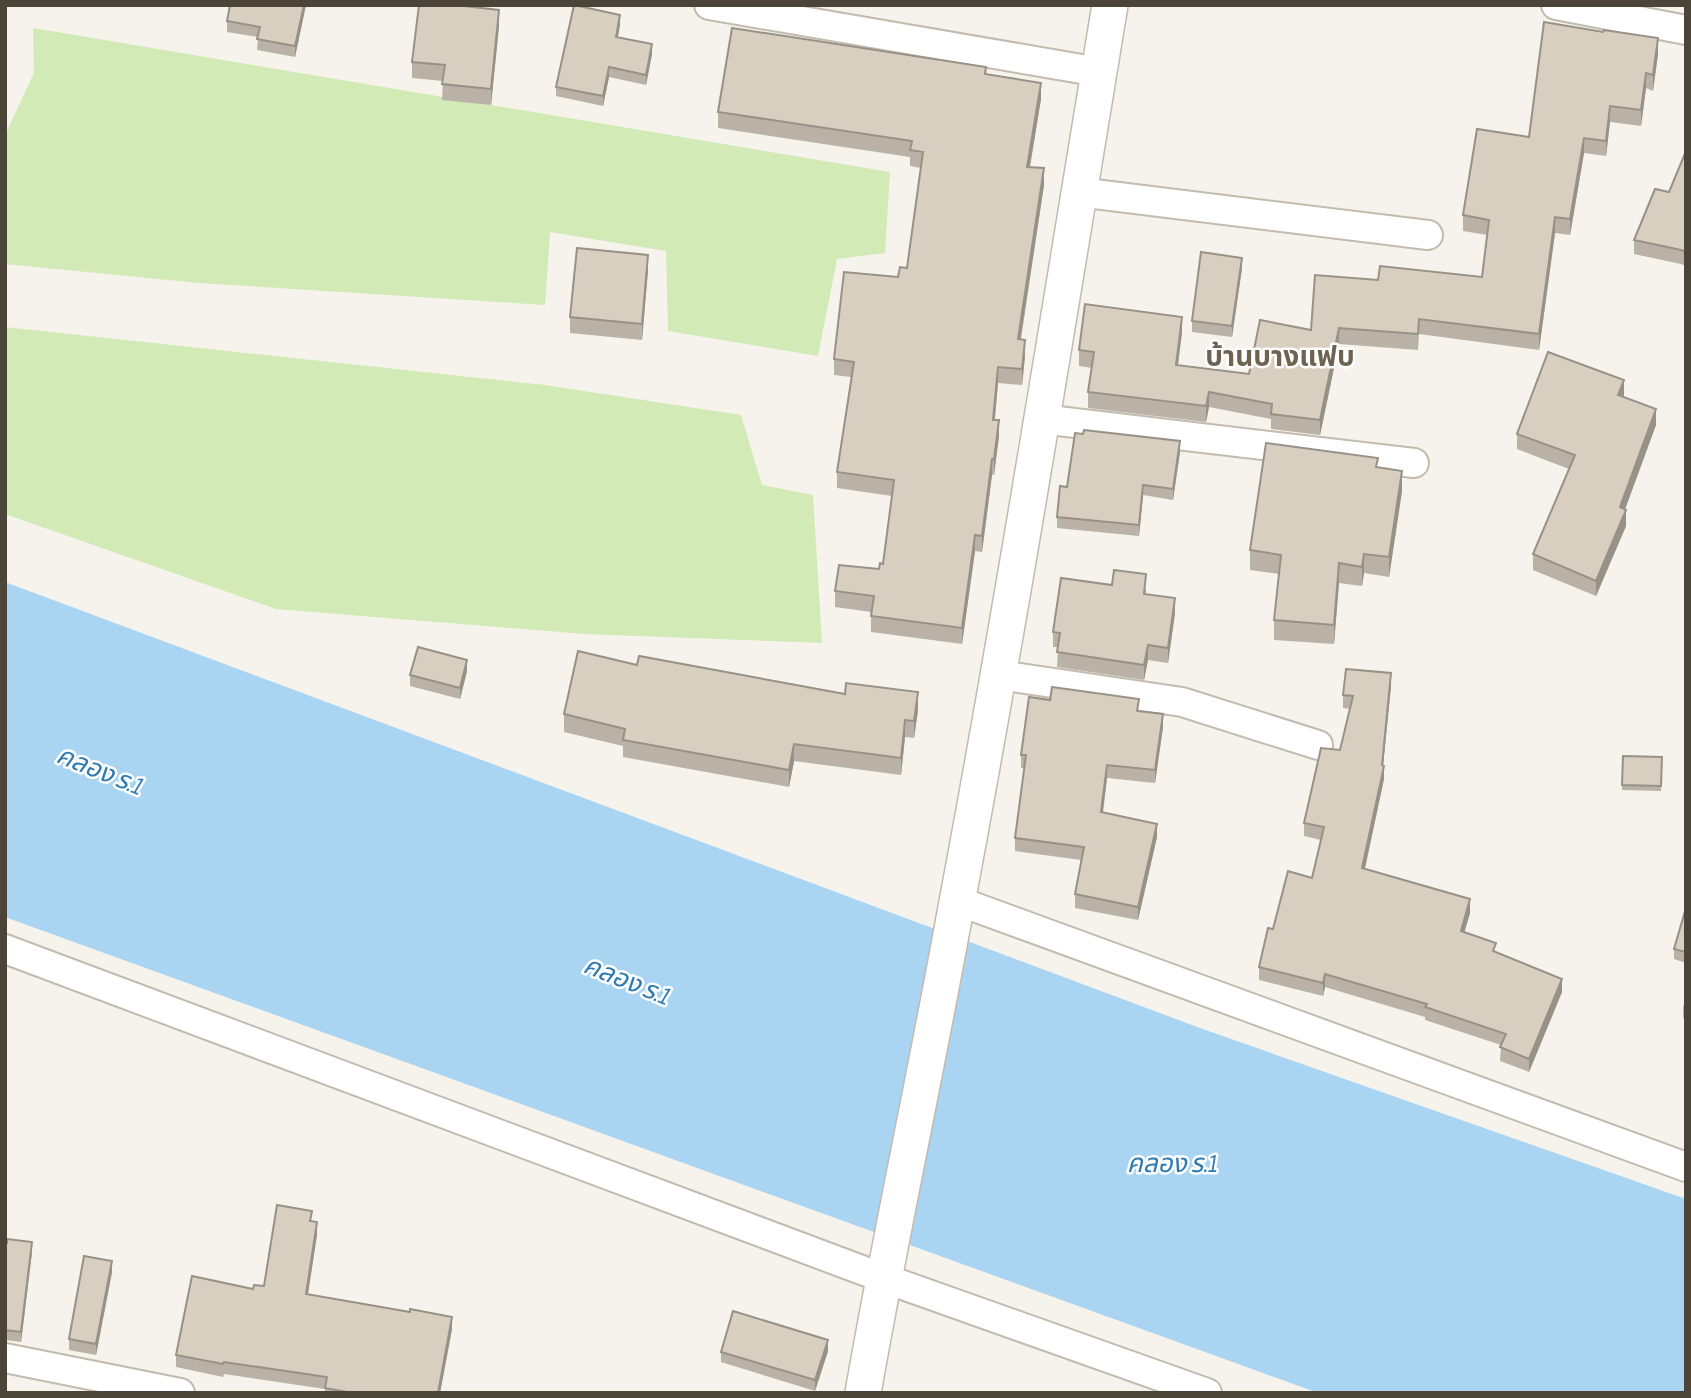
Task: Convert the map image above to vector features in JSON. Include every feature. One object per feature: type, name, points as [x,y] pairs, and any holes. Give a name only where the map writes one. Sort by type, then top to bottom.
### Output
[{"type":"street","points":[[709,5],[1099,72]]},
{"type":"street","points":[[863,1393],[999,675],[1110,5]]},
{"type":"street","points":[[1556,5],[1686,30]]},
{"type":"street","points":[[1078,192],[1428,235]]},
{"type":"street","points":[[1041,418],[1414,463]]},
{"type":"street","points":[[999,675],[1182,702],[1318,745]]},
{"type":"street","points":[[956,908],[1686,1167]]},
{"type":"street","points":[[5,949],[883,1278],[1207,1393]]},
{"type":"street","points":[[5,1358],[180,1393]]},
{"type":"green space","points":[[33,28],[890,172],[885,253],[837,259],[818,356],[668,331],[666,251],[550,232],[545,305],[199,283],[5,264],[5,135],[34,73]]},
{"type":"green space","points":[[5,327],[545,385],[741,415],[762,485],[813,495],[822,643],[585,634],[276,609],[5,514]]},
{"type":"water","name":"คลอง ร.1","points":[[5,582],[1200,1028],[1686,1199],[1686,1393],[1318,1393],[5,917]]},
{"type":"building","points":[[230,5],[304,5],[295,46],[257,39],[260,27],[227,21]]},
{"type":"building","points":[[419,5],[455,5],[499,10],[491,89],[442,84],[445,65],[412,62]]},
{"type":"building","points":[[574,5],[620,15],[616,37],[652,44],[646,75],[609,67],[603,96],[556,87]]},
{"type":"building","points":[[1544,22],[1658,38],[1653,75],[1646,73],[1641,110],[1610,106],[1606,141],[1584,138],[1570,219],[1555,217],[1539,334],[1419,319],[1418,334],[1339,328],[1320,420],[1271,414],[1272,404],[1209,392],[1206,406],[1088,392],[1094,352],[1079,350],[1085,304],[1182,317],[1176,365],[1249,374],[1260,320],[1311,330],[1315,275],[1378,280],[1380,266],[1482,277],[1489,220],[1463,215],[1477,129],[1529,137]]},
{"type":"building","points":[[732,28],[986,67],[985,74],[1041,83],[1027,167],[1044,168],[1018,339],[1025,340],[1022,369],[998,367],[993,420],[999,420],[994,459],[982,536],[975,535],[962,628],[871,616],[874,596],[835,591],[839,565],[879,569],[880,563],[883,564],[894,480],[837,472],[854,362],[834,359],[844,272],[898,277],[900,267],[907,268],[923,152],[910,150],[912,141],[718,112]]},
{"type":"building","points":[[1686,151],[1686,252],[1634,240],[1655,189],[1669,192]]},
{"type":"building","points":[[577,248],[648,255],[642,324],[570,317]]},
{"type":"building","points":[[1201,252],[1242,258],[1232,326],[1192,321]]},
{"type":"building","points":[[1548,352],[1624,380],[1618,395],[1656,409],[1620,507],[1626,510],[1596,581],[1533,554],[1575,455],[1517,434]]},
{"type":"building","points":[[1084,430],[1180,441],[1173,489],[1143,485],[1139,525],[1057,517],[1060,486],[1067,487],[1075,433],[1083,434]]},
{"type":"building","points":[[1266,443],[1378,458],[1376,467],[1402,471],[1389,557],[1364,554],[1362,567],[1339,563],[1334,625],[1274,620],[1281,555],[1250,550]]},
{"type":"building","points":[[1114,570],[1146,574],[1144,594],[1175,598],[1168,648],[1148,645],[1144,665],[1057,652],[1060,633],[1053,632],[1061,578],[1112,585]]},
{"type":"building","points":[[418,647],[467,660],[460,688],[410,675]]},
{"type":"building","points":[[578,651],[637,665],[639,656],[845,694],[846,683],[918,692],[914,721],[905,720],[901,758],[794,744],[789,770],[623,740],[625,729],[564,714]]},
{"type":"building","points":[[1346,669],[1391,673],[1384,766],[1362,868],[1470,899],[1461,931],[1496,943],[1493,951],[1562,979],[1529,1059],[1500,1047],[1506,1034],[1425,1007],[1427,1004],[1325,974],[1323,983],[1259,967],[1268,928],[1273,929],[1288,871],[1312,878],[1324,827],[1304,823],[1321,748],[1340,750],[1353,696],[1343,695]]},
{"type":"building","points":[[1052,687],[1139,699],[1137,711],[1163,714],[1155,770],[1107,765],[1101,812],[1157,824],[1138,907],[1075,894],[1084,847],[1015,838],[1026,755],[1021,755],[1029,697],[1050,700]]},
{"type":"building","points":[[1623,756],[1662,757],[1661,786],[1622,785]]},
{"type":"building","points":[[1686,912],[1686,952],[1674,949]]},
{"type":"building","points":[[277,1205],[312,1211],[310,1221],[317,1222],[306,1294],[452,1317],[438,1393],[353,1393],[325,1388],[327,1377],[224,1362],[223,1364],[176,1355],[192,1276],[253,1289],[254,1285],[264,1286]]},
{"type":"building","points":[[7,1239],[32,1242],[21,1332],[5,1330]]},
{"type":"building","points":[[84,1256],[112,1261],[96,1344],[69,1339]]},
{"type":"building","points":[[733,1311],[828,1340],[815,1380],[721,1352]]},
{"type":"district","name":"บ้านบางแฟบ","points":[[1280,356]]}]
